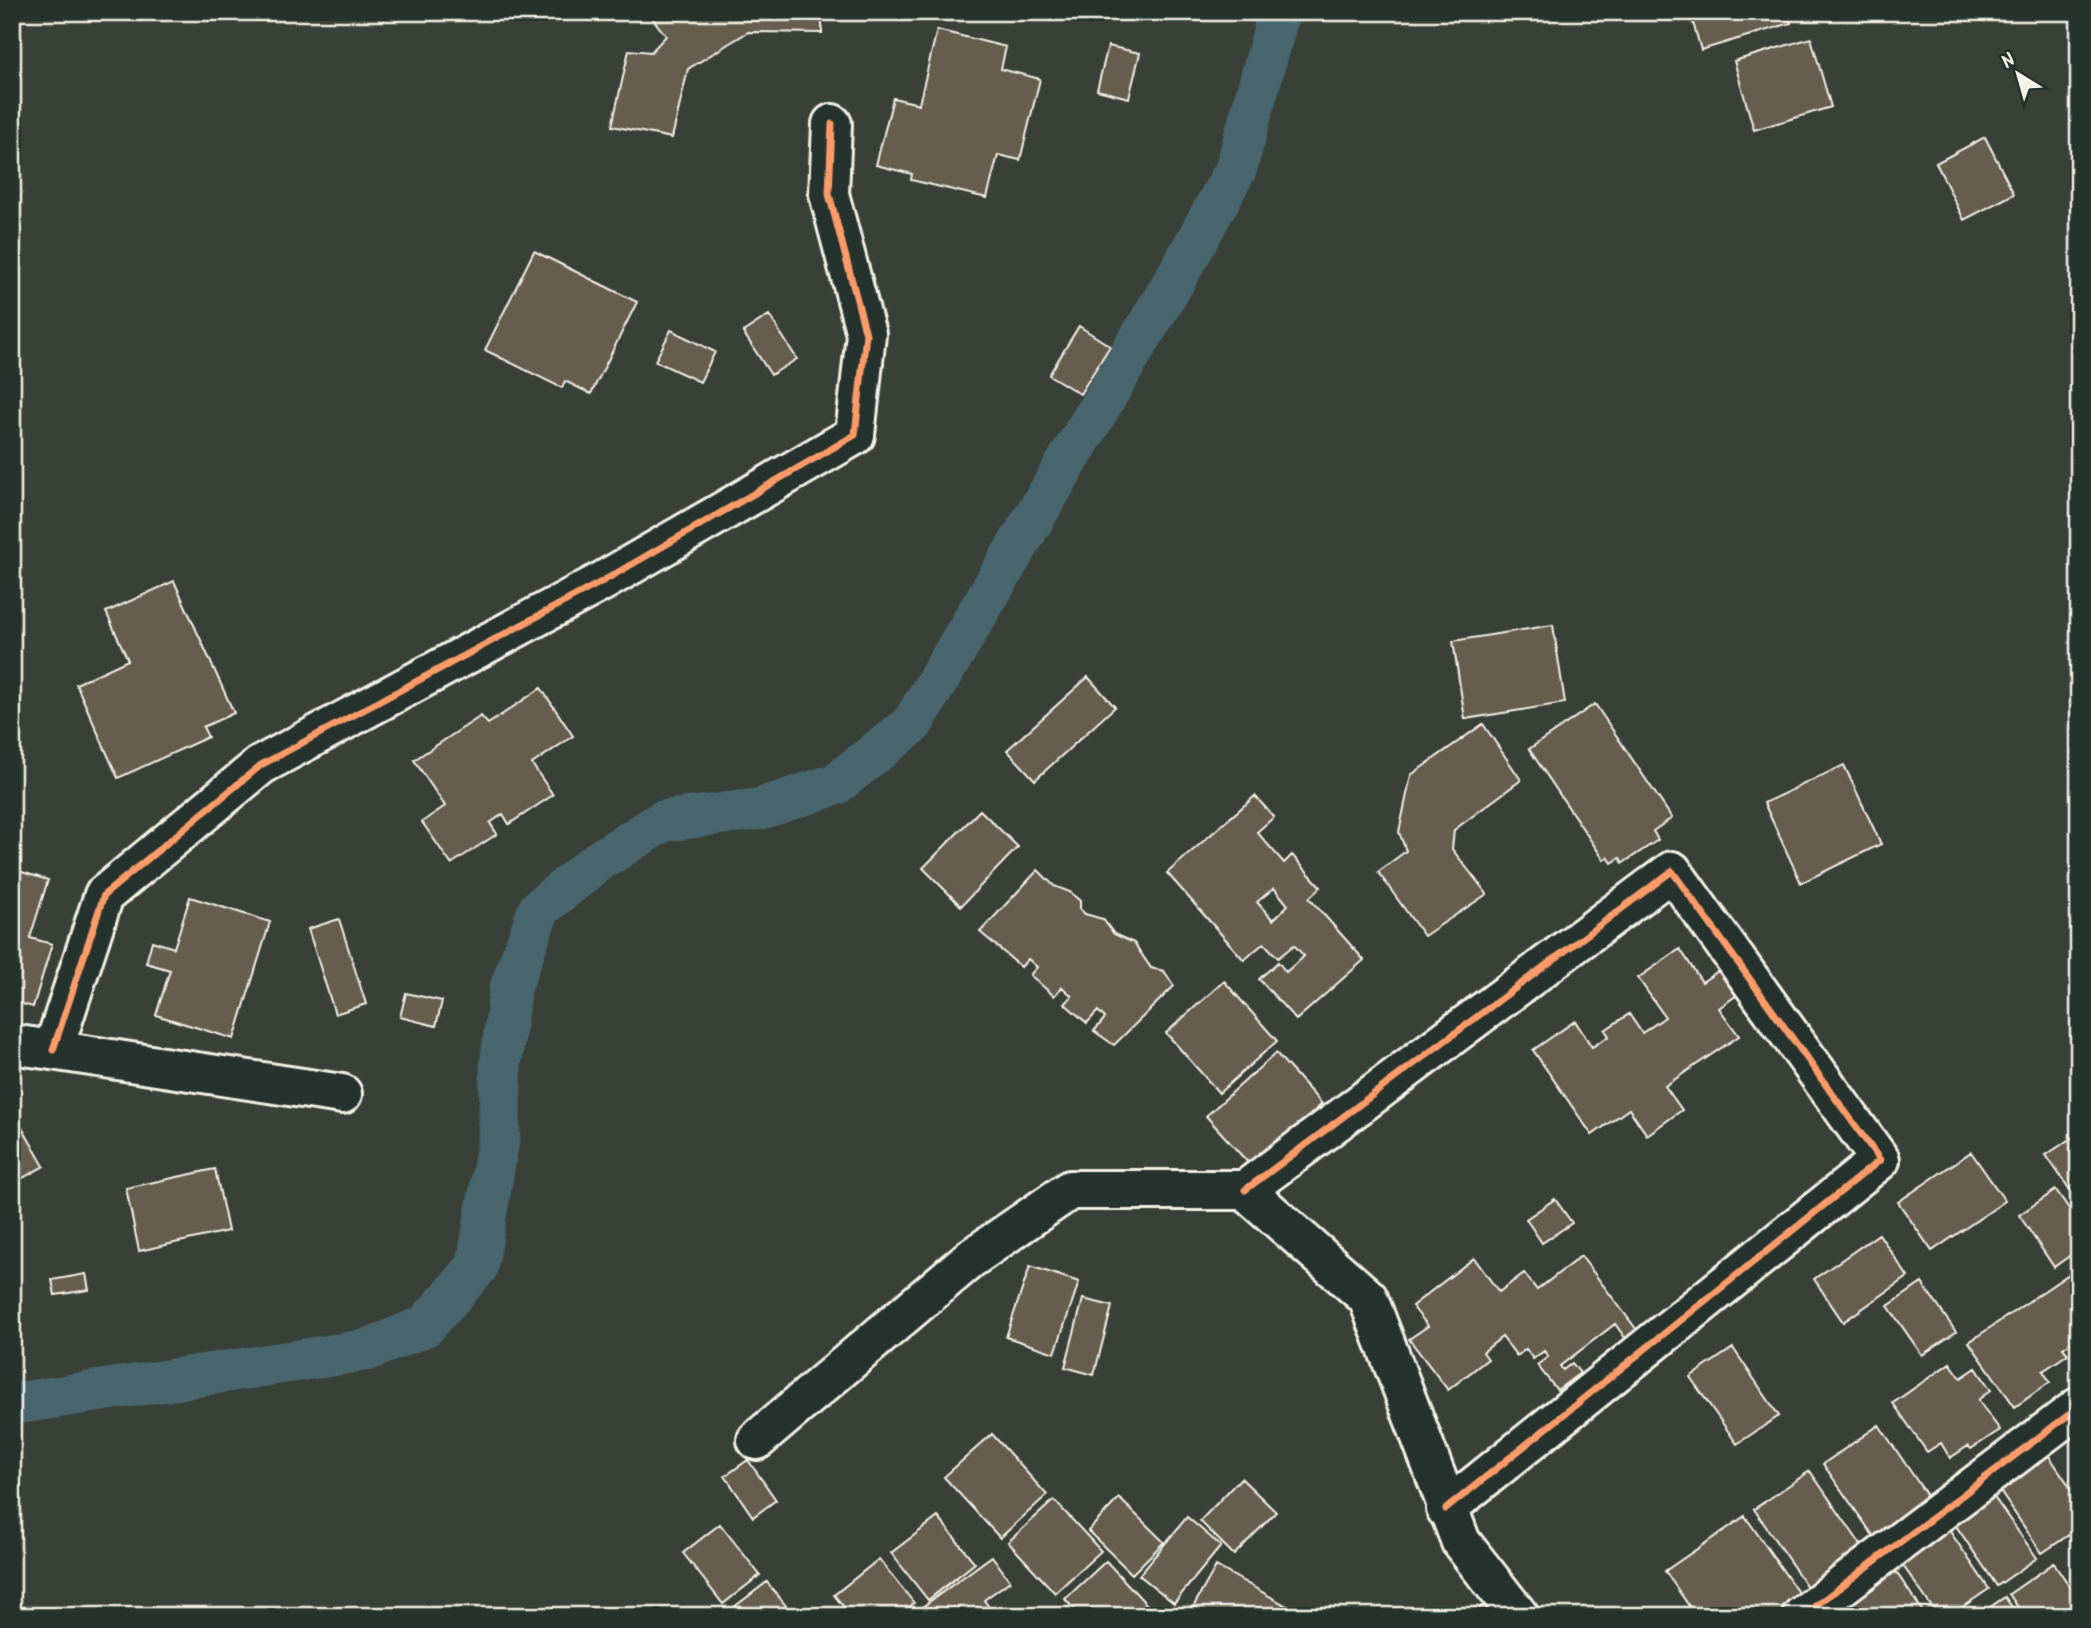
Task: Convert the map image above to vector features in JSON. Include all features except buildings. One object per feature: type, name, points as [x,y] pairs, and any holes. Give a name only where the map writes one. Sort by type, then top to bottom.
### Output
[{"type":"street","points":[[53,1050],[104,895],[261,765],[603,581],[855,435],[866,334],[829,194],[832,124]]},
{"type":"street","points":[[757,1440],[970,1259],[1070,1190],[1245,1190],[1672,871],[1880,1160],[1446,1509]]},
{"type":"street","points":[[12,1044],[342,1094]]},
{"type":"street","points":[[1245,1190],[1368,1298],[1446,1509],[1461,1542],[1518,1616]]},
{"type":"street","points":[[1802,1616],[2079,1407]]},
{"type":"waterway","points":[[12,1404],[367,1350],[425,1326],[477,1267],[499,1137],[501,1062],[510,989],[539,909],[597,862],[663,821],[760,809],[836,784],[912,724],[1180,271],[1236,169],[1279,12]]},
{"type":"cycle path","points":[[53,1050],[104,895],[261,765],[603,581],[855,435],[866,334],[829,194],[832,124]]},
{"type":"cycle path","points":[[1245,1190],[1672,871],[1880,1160],[1446,1509]]},
{"type":"cycle path","points":[[1802,1616],[2079,1407]]}]
